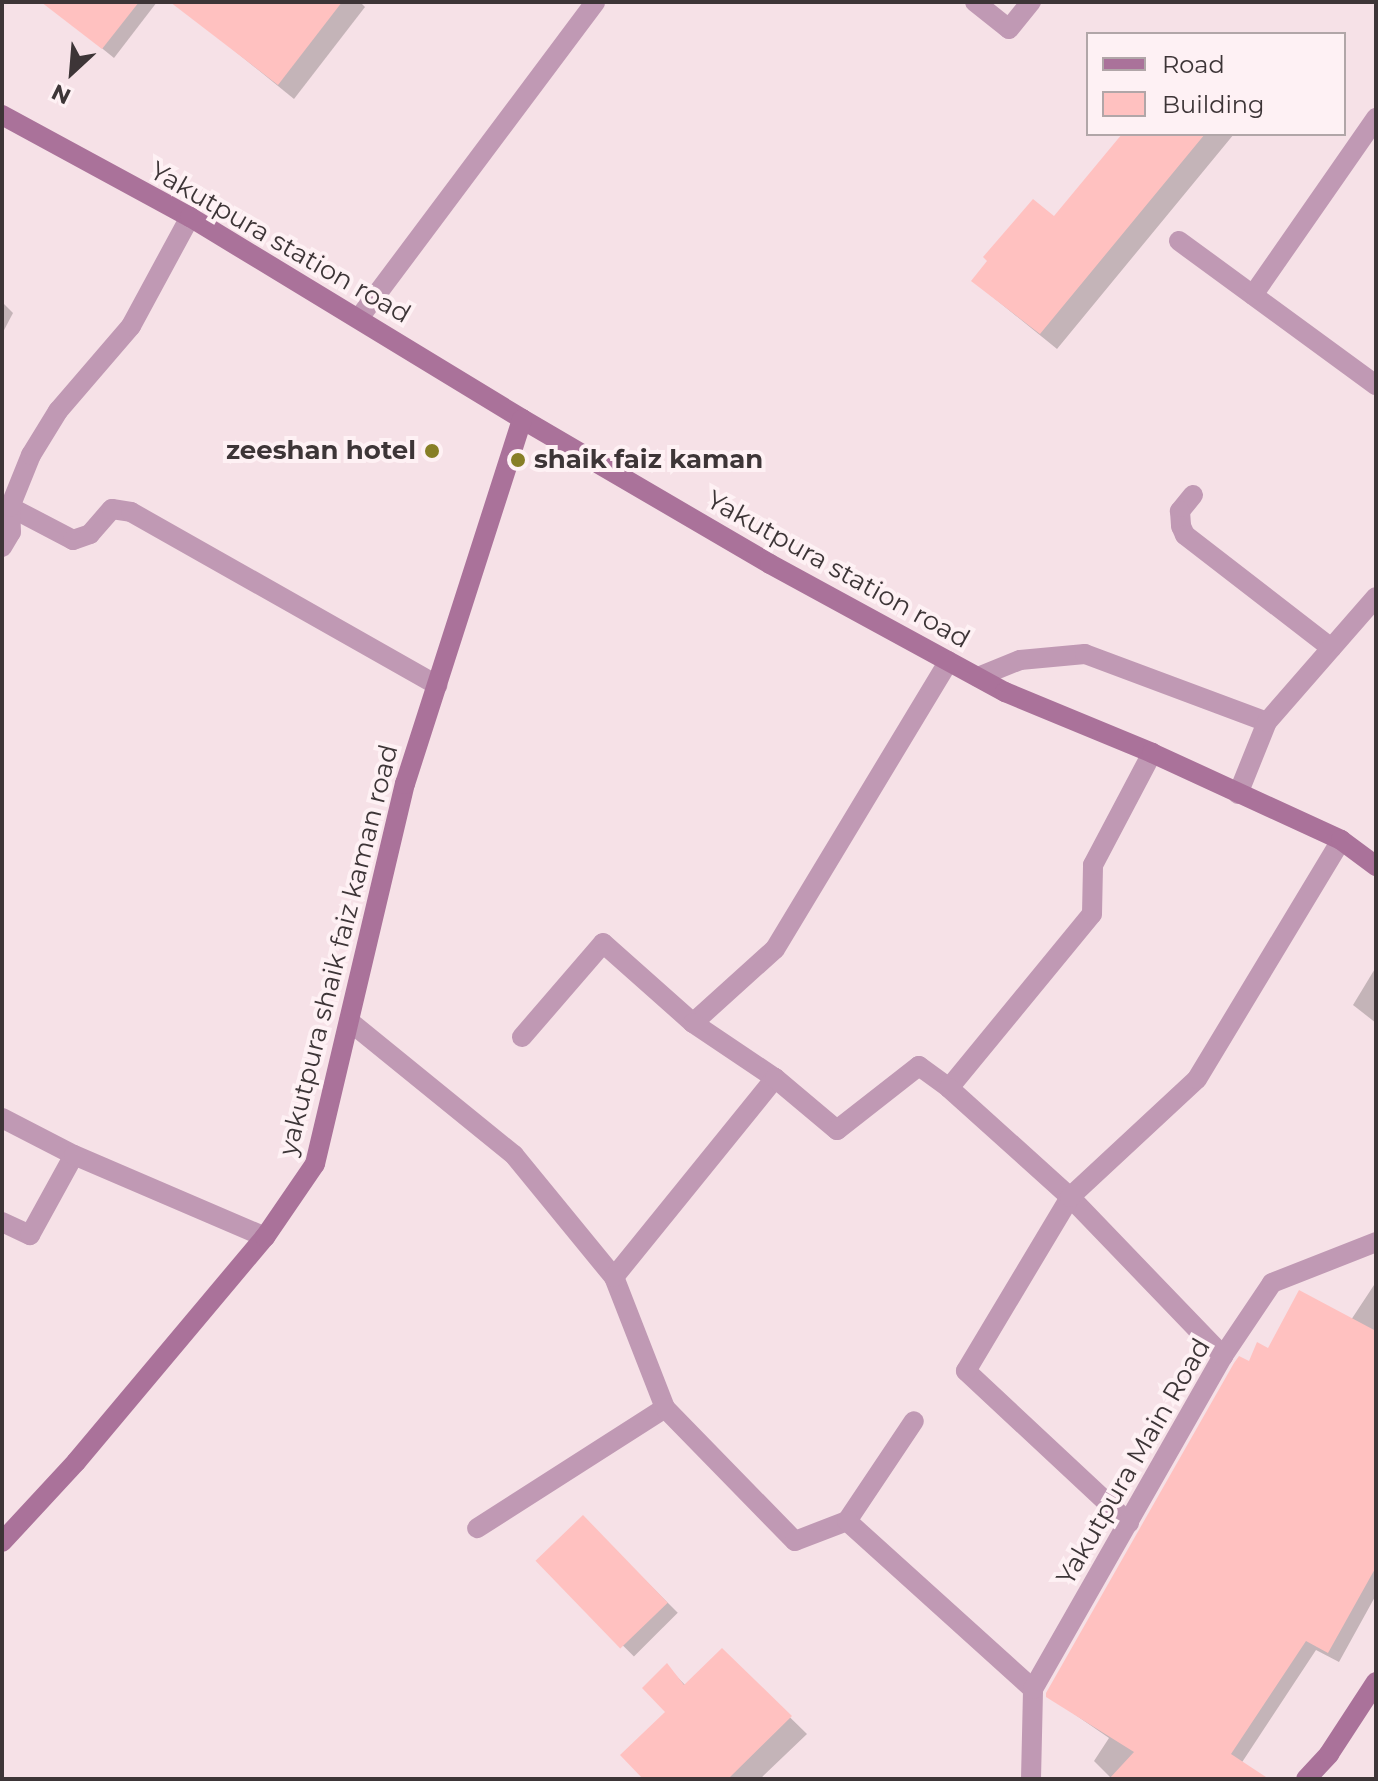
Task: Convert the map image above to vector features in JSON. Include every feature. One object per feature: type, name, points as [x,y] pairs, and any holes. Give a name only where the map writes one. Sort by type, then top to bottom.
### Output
[{"type":"street","points":[[359,318],[595,2]]},
{"type":"street","points":[[975,2],[1009,29],[1031,2]]},
{"type":"street","name":"Yakutpura station road","points":[[2,115],[190,217],[522,419],[770,564],[978,677],[1341,840],[1376,866]]},
{"type":"street","points":[[1253,295],[1376,118]]},
{"type":"street","points":[[2,547],[11,532],[10,507],[31,455],[51,422],[131,326],[190,217]]},
{"type":"street","points":[[1179,241],[1376,385]]},
{"type":"street","name":"yakutpura shaik faiz kaman road","points":[[2,1542],[93,1442],[265,1237],[315,1164],[405,784],[522,419]]},
{"type":"street","points":[[1193,495],[1180,511],[1185,535],[1331,648]]},
{"type":"street","points":[[10,507],[73,540],[90,534],[112,509],[131,512],[437,685]]},
{"type":"street","points":[[1238,794],[1267,722],[1376,597]]},
{"type":"street","points":[[978,677],[1020,660],[1085,654],[1267,722]]},
{"type":"street","points":[[693,1023],[775,949],[949,661]]},
{"type":"street","points":[[949,1088],[1092,914],[1093,865],[1152,753]]},
{"type":"street","points":[[1129,1523],[966,1371],[1070,1197],[1197,1079],[1341,840]]},
{"type":"street","points":[[522,1037],[603,943],[693,1023],[775,1078],[837,1130],[919,1066],[949,1088],[1070,1197],[1223,1356]]},
{"type":"street","points":[[349,1021],[514,1155],[614,1277],[665,1408],[795,1541],[847,1521],[914,1421]]},
{"type":"street","points":[[614,1277],[775,1078]]},
{"type":"street","points":[[2,1118],[74,1155],[265,1237]]},
{"type":"street","points":[[2,1222],[30,1235],[74,1155]]},
{"type":"street","name":"Yakutpura Main Road","points":[[1031,1779],[1033,1689],[1223,1356],[1272,1283],[1376,1242]]},
{"type":"street","points":[[477,1528],[665,1408]]},
{"type":"street","points":[[847,1521],[1033,1689]]},
{"type":"street","points":[[1306,1779],[1329,1754],[1376,1682]]},
{"type":"building","points":[[41,2],[139,2],[102,49]]},
{"type":"building","points":[[170,2],[342,2],[278,85]]},
{"type":"building","points":[[1120,136],[1203,136],[1040,334],[971,281],[987,261],[983,257],[1033,199],[1054,216]]},
{"type":"building","points":[[1299,1290],[1376,1331],[1376,1567],[1328,1653],[1306,1641],[1231,1754],[1269,1779],[1109,1779],[1134,1752],[1046,1697],[1046,1693],[1234,1363],[1239,1356],[1249,1361],[1257,1342],[1268,1348]]},
{"type":"building","points":[[583,1515],[668,1603],[620,1649],[536,1561]]},
{"type":"building","points":[[722,1648],[792,1716],[728,1779],[643,1779],[620,1755],[665,1712],[642,1688],[667,1663],[684,1685]]},
{"type":"place","name":"zeeshan hotel","points":[[432,451]]},
{"type":"place","name":"shaik faiz kaman","points":[[518,460]]}]
